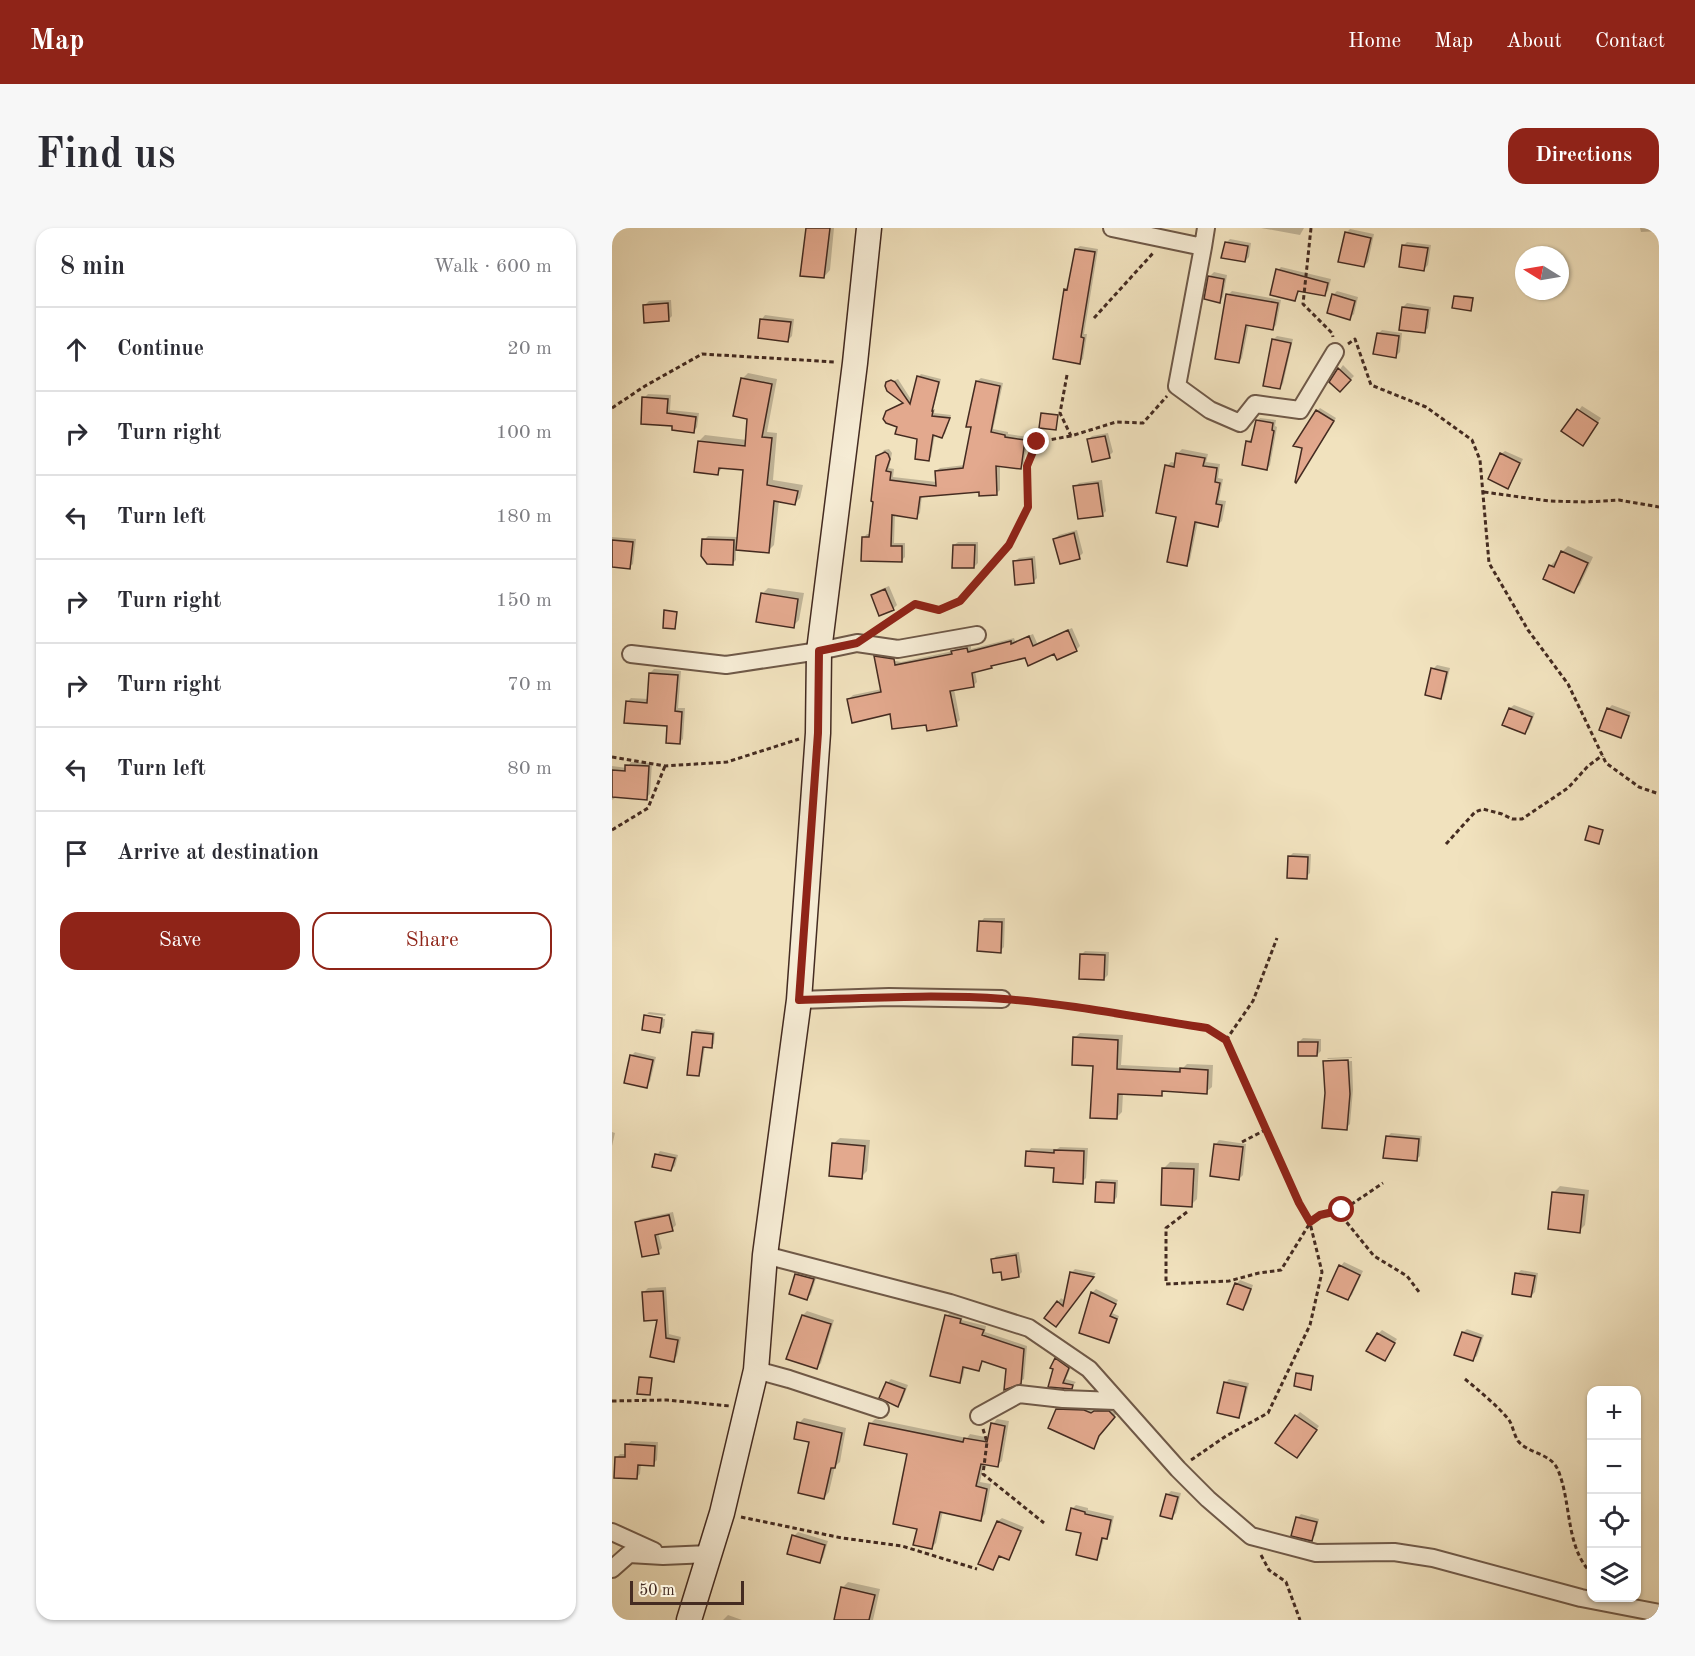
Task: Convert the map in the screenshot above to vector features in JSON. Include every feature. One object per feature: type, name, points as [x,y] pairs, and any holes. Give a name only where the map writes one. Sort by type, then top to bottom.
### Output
[{"type":"main road","points":[[689,1620],[722,1513],[756,1371],[765,1255],[799,1000],[818,733],[819,651],[855,363],[868,228]]},
{"type":"street","points":[[1112,228],[1203,247]]},
{"type":"street","points":[[1206,228],[1177,386],[1209,410],[1240,423],[1255,404],[1300,410],[1335,352]]},
{"type":"street","points":[[631,654],[726,665],[857,643],[898,649],[976,635]]},
{"type":"street","points":[[799,1000],[1002,999]]},
{"type":"street","points":[[765,1255],[950,1302],[1029,1328],[1089,1369],[1178,1469],[1208,1499],[1251,1536],[1316,1553],[1394,1552],[1433,1558],[1581,1598],[1659,1613]]},
{"type":"street","points":[[756,1371],[789,1379],[880,1409]]},
{"type":"street","points":[[979,1416],[1019,1394],[1116,1401]]},
{"type":"street","points":[[612,1532],[663,1556]]},
{"type":"street","points":[[612,1569],[629,1554],[663,1556],[709,1554]]},
{"type":"path","points":[[1311,228],[1303,304],[1332,333],[1335,352],[1355,339],[1371,385],[1426,407],[1472,440],[1480,460],[1489,563],[1528,630],[1568,684],[1606,763],[1648,792],[1659,794]]},
{"type":"path","points":[[1094,318],[1165,239]]},
{"type":"path","points":[[612,408],[645,386],[702,354],[855,363]]},
{"type":"path","points":[[1067,375],[1060,412],[1071,436]]},
{"type":"path","points":[[857,643],[915,604],[939,610],[960,601],[1009,545],[1028,507],[1027,466],[1037,442],[1071,436],[1116,422],[1143,423],[1177,386]]},
{"type":"path","points":[[1484,492],[1549,501],[1619,500],[1659,507]]},
{"type":"path","points":[[612,757],[665,766],[727,762],[818,733]]},
{"type":"path","points":[[1446,844],[1475,812],[1483,809],[1512,819],[1522,819],[1568,788],[1588,766],[1602,755]]},
{"type":"path","points":[[612,830],[648,808],[665,766]]},
{"type":"path","points":[[1226,1040],[1253,1001],[1277,938]]},
{"type":"path","points":[[1002,999],[1059,1005],[1207,1028],[1226,1040],[1299,1203],[1310,1222],[1322,1272],[1310,1325],[1268,1413],[1227,1436],[1178,1469]]},
{"type":"path","points":[[1242,1142],[1267,1130]]},
{"type":"path","points":[[1187,1212],[1166,1228],[1166,1284],[1229,1281],[1259,1272],[1281,1270],[1310,1222],[1320,1215],[1342,1210],[1383,1183]]},
{"type":"path","points":[[1335,1213],[1344,1219],[1374,1256],[1407,1276],[1419,1292]]},
{"type":"path","points":[[1465,1379],[1509,1420],[1519,1442],[1553,1461],[1558,1470],[1569,1510],[1571,1536],[1587,1569]]},
{"type":"path","points":[[612,1401],[667,1400],[747,1408]]},
{"type":"path","points":[[979,1416],[987,1442],[983,1474],[1044,1523]]},
{"type":"path","points":[[722,1513],[842,1538],[902,1546],[977,1569]]},
{"type":"path","points":[[1251,1536],[1269,1570],[1286,1582],[1300,1620]]},
{"type":"building","points":[[806,228],[830,228],[824,278],[800,276]]},
{"type":"building","points":[[1345,232],[1371,238],[1364,267],[1338,262]]},
{"type":"building","points":[[1225,242],[1248,246],[1245,262],[1221,258]]},
{"type":"building","points":[[1402,245],[1428,248],[1424,271],[1399,267]]},
{"type":"building","points":[[1075,249],[1095,252],[1081,337],[1084,338],[1080,364],[1053,359],[1064,289],[1067,290]]},
{"type":"building","points":[[1276,269],[1328,283],[1325,296],[1298,291],[1295,301],[1270,295]]},
{"type":"building","points":[[1208,276],[1224,279],[1220,303],[1204,299]]},
{"type":"building","points":[[1226,294],[1278,303],[1273,330],[1246,325],[1239,363],[1215,359]]},
{"type":"building","points":[[1332,294],[1355,301],[1350,320],[1327,313]]},
{"type":"building","points":[[1454,296],[1473,298],[1471,311],[1452,308]]},
{"type":"building","points":[[668,303],[669,321],[644,323],[643,305]]},
{"type":"building","points":[[1402,307],[1428,310],[1425,333],[1399,330]]},
{"type":"building","points":[[760,319],[791,322],[788,342],[758,338]]},
{"type":"building","points":[[1377,333],[1399,336],[1396,358],[1373,354]]},
{"type":"building","points":[[1272,339],[1291,343],[1280,389],[1263,386]]},
{"type":"building","points":[[1338,368],[1351,380],[1340,392],[1329,382]]},
{"type":"building","points":[[917,376],[939,382],[932,416],[950,418],[942,438],[933,435],[929,461],[915,459],[917,439],[895,434],[897,427],[886,423],[883,419],[886,411],[903,403],[887,391],[886,382],[891,380],[895,382],[910,404]]},
{"type":"building","points":[[741,378],[772,384],[762,437],[772,438],[767,485],[798,491],[795,505],[774,501],[769,553],[736,550],[743,470],[719,468],[718,475],[694,472],[698,441],[745,446],[747,419],[733,416]]},
{"type":"building","points":[[976,381],[1000,386],[991,432],[1025,440],[1021,469],[996,466],[997,495],[979,496],[979,492],[920,497],[917,519],[892,515],[891,546],[902,546],[902,562],[861,561],[862,537],[869,537],[876,456],[885,452],[888,454],[890,459],[886,471],[891,472],[890,480],[936,486],[935,471],[963,468],[971,427],[966,427]]},
{"type":"building","points":[[642,397],[668,399],[667,413],[696,417],[694,433],[672,430],[672,426],[641,424]]},
{"type":"building","points":[[1577,409],[1598,423],[1583,446],[1561,431]]},
{"type":"building","points":[[1316,410],[1334,421],[1296,483],[1302,448],[1293,446]]},
{"type":"building","points":[[1041,413],[1058,415],[1056,430],[1039,428]]},
{"type":"building","points":[[1256,420],[1273,423],[1272,430],[1274,431],[1267,470],[1242,465],[1246,441],[1251,442]]},
{"type":"building","points":[[1105,436],[1110,458],[1092,462],[1087,439]]},
{"type":"building","points":[[1176,453],[1205,458],[1203,466],[1217,468],[1215,482],[1220,483],[1216,504],[1222,505],[1218,527],[1195,522],[1187,566],[1167,562],[1176,517],[1156,513],[1165,465],[1174,467]]},
{"type":"building","points":[[1500,453],[1520,463],[1508,489],[1488,479]]},
{"type":"building","points":[[1098,483],[1103,516],[1078,519],[1073,486]]},
{"type":"building","points":[[1074,533],[1080,559],[1060,564],[1053,539]]},
{"type":"building","points":[[702,539],[734,540],[733,565],[707,564],[701,556]]},
{"type":"building","points":[[612,540],[633,542],[630,569],[612,567]]},
{"type":"building","points":[[953,545],[975,545],[974,568],[952,568]]},
{"type":"building","points":[[1561,551],[1588,563],[1574,593],[1543,579],[1549,565],[1554,567]]},
{"type":"building","points":[[1032,559],[1034,583],[1015,585],[1013,561]]},
{"type":"building","points":[[885,589],[894,610],[879,616],[871,595]]},
{"type":"building","points":[[761,593],[798,599],[794,628],[756,622]]},
{"type":"building","points":[[664,610],[677,612],[675,629],[663,628]]},
{"type":"building","points":[[1068,630],[1077,651],[1057,660],[1054,654],[1028,666],[1025,658],[991,666],[992,668],[972,673],[974,687],[950,691],[957,726],[927,731],[926,725],[892,729],[890,714],[852,723],[847,699],[881,692],[874,656],[894,659],[895,665],[952,654],[951,651],[967,648],[968,652],[1011,641],[1011,644],[1029,636],[1033,646]]},
{"type":"building","points":[[1431,668],[1447,672],[1441,699],[1425,695]]},
{"type":"building","points":[[649,673],[678,675],[675,711],[682,712],[680,744],[666,743],[667,726],[624,723],[626,701],[647,703]]},
{"type":"building","points":[[1509,708],[1532,717],[1525,734],[1502,725]]},
{"type":"building","points":[[1607,708],[1629,716],[1621,738],[1599,730]]},
{"type":"building","points":[[625,765],[649,766],[647,800],[612,797],[612,770],[625,771]]},
{"type":"building","points":[[1589,826],[1603,830],[1599,844],[1585,840]]},
{"type":"building","points":[[1288,856],[1308,857],[1307,879],[1287,878]]},
{"type":"building","points":[[979,921],[1002,922],[1001,953],[977,951]]},
{"type":"building","points":[[1080,954],[1105,955],[1104,980],[1079,979]]},
{"type":"building","points":[[644,1015],[662,1018],[660,1033],[642,1030]]},
{"type":"building","points":[[692,1032],[713,1034],[712,1048],[703,1047],[699,1076],[687,1075]]},
{"type":"building","points":[[1073,1037],[1118,1040],[1117,1069],[1180,1072],[1180,1068],[1208,1070],[1207,1094],[1162,1091],[1162,1096],[1118,1094],[1117,1119],[1090,1118],[1093,1066],[1072,1065]]},
{"type":"building","points":[[1298,1042],[1318,1042],[1317,1056],[1298,1056]]},
{"type":"building","points":[[630,1055],[653,1060],[647,1088],[624,1083]]},
{"type":"building","points":[[1348,1060],[1350,1094],[1347,1130],[1322,1128],[1325,1093],[1323,1061]]},
{"type":"building","points":[[1386,1136],[1419,1139],[1417,1161],[1383,1158]]},
{"type":"building","points":[[832,1143],[865,1146],[862,1179],[829,1176]]},
{"type":"building","points":[[1214,1144],[1243,1147],[1239,1180],[1210,1176]]},
{"type":"building","points":[[1054,1150],[1084,1151],[1083,1184],[1053,1182],[1054,1168],[1025,1166],[1026,1151],[1054,1153]]},
{"type":"building","points":[[655,1154],[675,1158],[671,1171],[652,1167]]},
{"type":"building","points":[[1162,1168],[1194,1169],[1192,1207],[1161,1205]]},
{"type":"building","points":[[1096,1182],[1115,1183],[1114,1203],[1095,1202]]},
{"type":"building","points":[[1552,1192],[1584,1195],[1580,1233],[1548,1229]]},
{"type":"building","points":[[669,1215],[673,1231],[655,1235],[659,1254],[642,1257],[635,1222]]},
{"type":"building","points":[[1016,1255],[1019,1277],[1002,1280],[1001,1272],[993,1273],[991,1259]]},
{"type":"building","points":[[1339,1265],[1360,1275],[1348,1300],[1327,1291]]},
{"type":"building","points":[[1070,1272],[1094,1277],[1056,1327],[1044,1318],[1057,1301],[1063,1306]]},
{"type":"building","points":[[1515,1273],[1535,1276],[1531,1297],[1512,1294]]},
{"type":"building","points":[[795,1274],[814,1279],[807,1300],[789,1294]]},
{"type":"building","points":[[1235,1283],[1251,1289],[1243,1310],[1227,1304]]},
{"type":"building","points":[[663,1291],[666,1338],[678,1340],[674,1362],[650,1357],[657,1320],[644,1321],[642,1292]]},
{"type":"building","points":[[1091,1292],[1116,1304],[1110,1316],[1117,1319],[1109,1343],[1079,1333]]},
{"type":"building","points":[[802,1315],[831,1324],[817,1369],[786,1359]]},
{"type":"building","points":[[945,1315],[961,1319],[960,1323],[984,1330],[982,1335],[1024,1349],[1021,1384],[1004,1390],[1006,1369],[982,1361],[979,1371],[963,1367],[960,1383],[930,1376]]},
{"type":"building","points":[[1462,1332],[1481,1338],[1473,1361],[1454,1355]]},
{"type":"building","points":[[1377,1333],[1395,1343],[1385,1361],[1366,1351]]},
{"type":"building","points":[[1055,1358],[1069,1368],[1063,1383],[1073,1385],[1072,1389],[1048,1387],[1053,1369],[1050,1368]]},
{"type":"building","points":[[1296,1373],[1313,1376],[1311,1390],[1294,1386]]},
{"type":"building","points":[[639,1377],[652,1378],[650,1395],[637,1394]]},
{"type":"building","points":[[886,1382],[905,1389],[898,1407],[879,1398]]},
{"type":"building","points":[[1224,1382],[1246,1387],[1239,1418],[1217,1413]]},
{"type":"building","points":[[1056,1409],[1084,1410],[1091,1413],[1109,1411],[1115,1417],[1099,1436],[1094,1449],[1048,1428]]},
{"type":"building","points":[[1295,1415],[1317,1430],[1297,1458],[1275,1443]]},
{"type":"building","points":[[797,1422],[842,1433],[835,1468],[831,1468],[824,1499],[798,1493],[809,1442],[794,1439]]},
{"type":"building","points":[[869,1423],[963,1442],[964,1438],[987,1442],[991,1423],[1005,1426],[998,1467],[981,1464],[976,1486],[987,1489],[981,1521],[940,1512],[932,1549],[913,1545],[917,1529],[893,1524],[907,1454],[864,1445]]},
{"type":"building","points":[[625,1444],[655,1446],[654,1466],[638,1465],[637,1479],[614,1478],[615,1457],[625,1457]]},
{"type":"building","points":[[1166,1494],[1178,1497],[1172,1519],[1160,1516]]},
{"type":"building","points":[[1071,1508],[1111,1520],[1107,1539],[1102,1538],[1097,1560],[1076,1555],[1081,1533],[1066,1530]]},
{"type":"building","points":[[1296,1517],[1317,1522],[1312,1541],[1291,1536]]},
{"type":"building","points":[[997,1521],[1021,1531],[1009,1560],[999,1556],[993,1570],[978,1564]]},
{"type":"building","points":[[792,1535],[825,1545],[820,1563],[787,1554]]},
{"type":"building","points":[[841,1587],[875,1595],[869,1620],[834,1620]]},
{"type":"route","points":[[1037,442],[1027,466],[1028,507],[1009,545],[960,601],[939,610],[915,604],[857,643],[819,651],[818,733],[799,1000],[1002,999],[1059,1005],[1207,1028],[1226,1040],[1299,1203],[1310,1222],[1320,1215],[1342,1210]]}]
